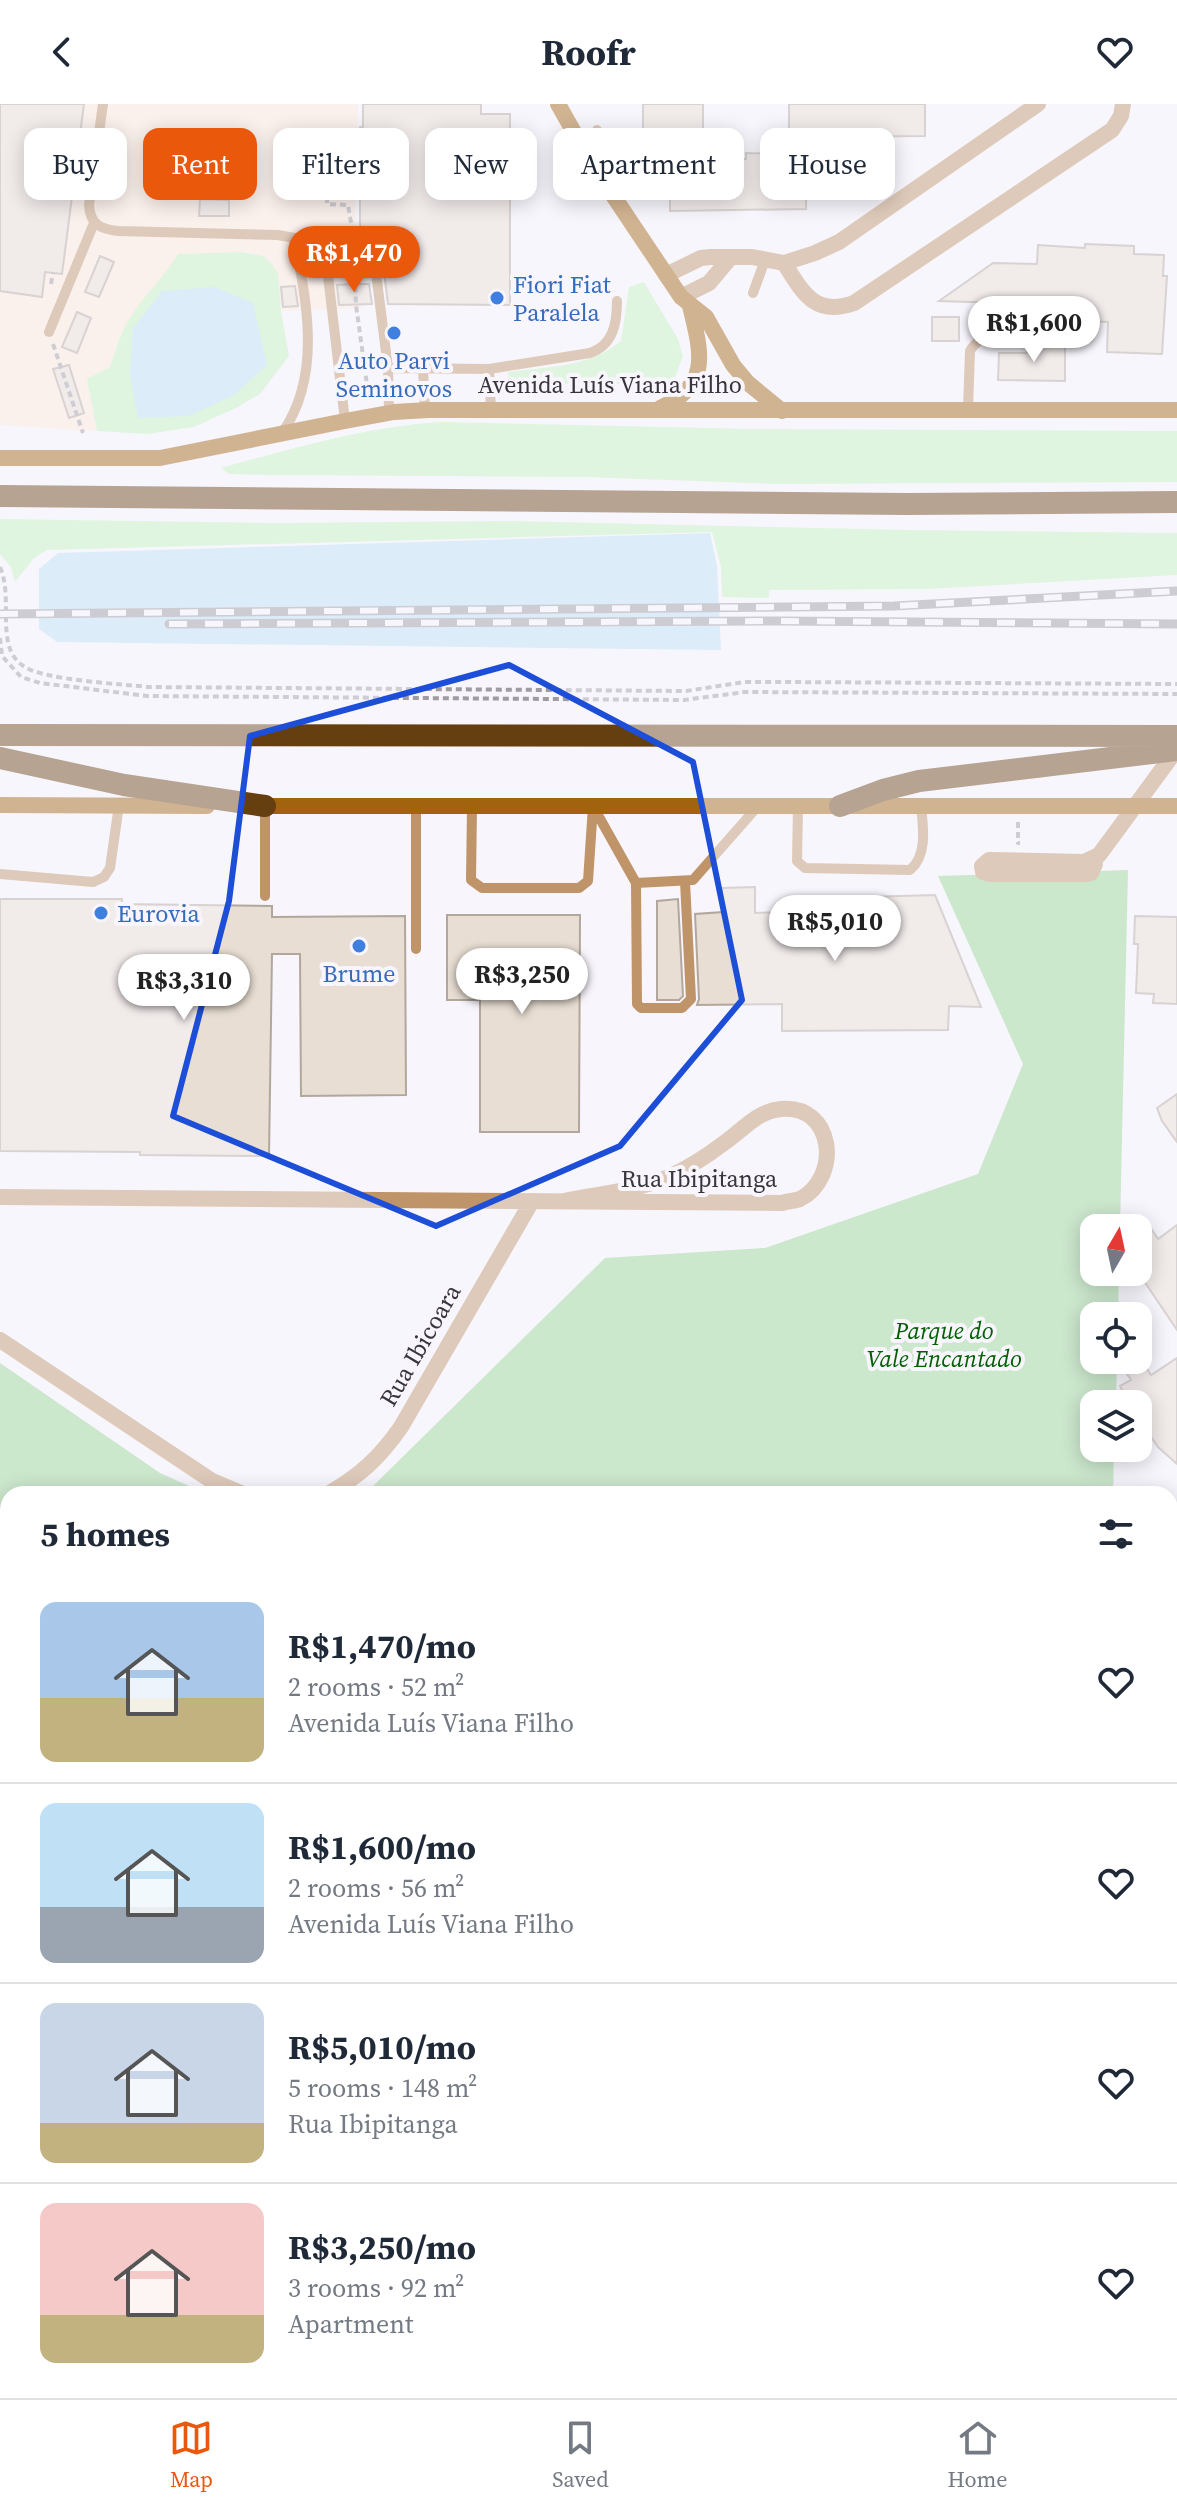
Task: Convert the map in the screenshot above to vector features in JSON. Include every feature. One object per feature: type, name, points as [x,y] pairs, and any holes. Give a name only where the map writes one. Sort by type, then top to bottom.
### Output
[{"type":"highway","points":[[0,496],[892,504],[1177,502]]},
{"type":"highway","points":[[0,735],[1177,736]]},
{"type":"highway","points":[[840,806],[919,781],[1177,749]]},
{"type":"highway","points":[[0,758],[124,785],[265,806]]},
{"type":"main road","points":[[558,104],[572,128]]},
{"type":"main road","points":[[616,200],[685,301],[706,317],[733,365],[748,383],[782,411]]},
{"type":"main road","points":[[658,409],[676,401],[691,389],[697,375],[700,346],[685,301]]},
{"type":"main road","name":"Avenida Luís Viana Filho","points":[[0,458],[160,458],[389,413],[425,410],[1177,410]]},
{"type":"main road","points":[[0,805],[1177,806]]},
{"type":"street","points":[[666,275],[701,258],[784,263],[839,242],[1038,104]]},
{"type":"street","points":[[784,263],[803,292],[815,303],[829,308],[854,303],[1112,130],[1121,116],[1123,104]]},
{"type":"street","points":[[685,301],[709,283],[730,258]]},
{"type":"street","points":[[1095,864],[1091,873],[1086,874],[989,874],[983,872],[982,866],[989,860],[1093,860],[1177,749]]},
{"type":"street","name":"Rua Ibipitanga","points":[[0,1197],[782,1203],[800,1199],[814,1186],[823,1171],[828,1152],[826,1133],[816,1120],[802,1111],[785,1109],[766,1112],[697,1162],[666,1178],[564,1201]]},
{"type":"street","name":"Rua Ibicoara","points":[[342,1486],[381,1455],[401,1427],[532,1201]]},
{"type":"street","points":[[0,1340],[224,1486]]},
{"type":"lane","points":[[103,104],[89,205],[89,216],[94,223],[105,230],[118,231],[261,233],[294,238],[317,253],[328,276],[345,421]]},
{"type":"lane","points":[[49,332],[94,223]]},
{"type":"lane","points":[[281,435],[294,416],[307,373],[305,310],[294,238]]},
{"type":"lane","points":[[374,257],[388,368],[389,413]]},
{"type":"lane","points":[[753,293],[765,260]]},
{"type":"lane","points":[[388,368],[489,369],[578,356],[600,349],[613,332],[617,301]]},
{"type":"lane","points":[[968,409],[970,351],[983,338],[1089,338]]},
{"type":"lane","points":[[423,369],[425,410]]},
{"type":"lane","points":[[489,369],[491,409]]},
{"type":"lane","points":[[0,874],[93,882],[104,877],[110,868],[119,805]]},
{"type":"lane","points":[[265,806],[265,896]]},
{"type":"lane","points":[[416,806],[416,949]]},
{"type":"lane","points":[[472,807],[471,880],[476,886],[579,888],[588,881],[593,806]]},
{"type":"lane","points":[[593,806],[636,883],[637,1004],[641,1008],[682,1008],[691,999],[685,882]]},
{"type":"lane","points":[[636,883],[685,882],[698,877],[758,806]]},
{"type":"lane","points":[[798,806],[797,861],[805,868],[910,870],[918,862],[923,844],[921,806]]},
{"type":"path","points":[[327,200],[327,204],[348,205],[353,234],[356,305],[368,392]]},
{"type":"path","points":[[60,367],[83,433]]},
{"type":"path","points":[[0,567],[4,578],[10,652],[26,669],[42,674],[148,687],[671,691],[745,682],[1177,684]]},
{"type":"path","points":[[0,638],[2,656],[21,677],[40,683],[147,696],[684,700],[745,692],[1177,694]]},
{"type":"highlighted area","points":[[509,665],[693,762],[742,1000],[620,1146],[436,1226],[173,1116],[229,901],[250,736]]},
{"type":"shaded area","points":[[0,104],[358,104],[357,128],[273,128],[273,200],[355,200],[361,308],[281,311],[278,274],[263,256],[248,252],[179,254],[118,342],[110,367],[87,379],[97,431],[0,425]]},
{"type":"green space","points":[[242,252],[263,256],[278,274],[289,356],[260,394],[194,427],[147,434],[97,431],[87,379],[110,367],[128,321],[178,254]]},
{"type":"green space","points":[[644,282],[678,339],[683,356],[673,383],[653,388],[591,383],[510,389],[508,372],[582,361],[609,350],[621,341],[629,287]]},
{"type":"green space","points":[[440,422],[753,429],[1177,431],[1177,482],[775,484],[585,477],[229,474],[221,468],[357,433]]},
{"type":"green space","points":[[0,519],[277,523],[511,521],[1177,533],[1177,575],[927,589],[769,590],[769,598],[722,597],[721,567],[712,532],[47,550],[34,558],[15,582],[11,567],[0,554]]},
{"type":"green space","name":"Parque do Vale Encantado","points":[[1128,870],[1120,1214],[1080,1214],[1080,1286],[1119,1286],[1118,1302],[1080,1302],[1080,1374],[1117,1374],[1116,1390],[1080,1390],[1080,1462],[1114,1462],[1113,1486],[373,1486],[605,1258],[765,1248],[978,1174],[1023,1064],[938,876]]},
{"type":"green space","points":[[0,1363],[160,1473],[189,1486],[0,1486]]},
{"type":"water","points":[[215,287],[253,303],[267,365],[234,395],[189,416],[138,418],[130,375],[133,328],[162,291]]},
{"type":"water","points":[[710,533],[717,566],[721,650],[57,642],[39,629],[39,569],[58,553]]},
{"type":"building","points":[[0,104],[84,104],[81,128],[24,128],[24,200],[72,200],[62,274],[45,272],[42,297],[0,291]]},
{"type":"building","points":[[363,104],[481,104],[481,114],[510,114],[510,128],[425,128],[425,200],[510,200],[510,305],[388,304],[384,230],[360,230],[360,200],[409,200],[409,128],[360,128],[363,127]]},
{"type":"building","points":[[643,104],[703,104],[703,128],[643,128]]},
{"type":"building","points":[[789,104],[925,104],[925,136],[895,136],[895,128],[789,128]]},
{"type":"building","points":[[746,153],[760,153],[760,200],[806,200],[806,209],[670,211],[670,200],[744,200]]},
{"type":"building","points":[[200,200],[229,200],[229,216],[199,216]]},
{"type":"building","points":[[1085,244],[1134,246],[1134,254],[1164,255],[1163,276],[1167,276],[1162,354],[1107,352],[1108,322],[1066,320],[1066,330],[1028,329],[1028,318],[1002,317],[1003,303],[939,301],[993,263],[1037,264],[1038,245],[1085,248]]},
{"type":"building","points":[[100,256],[114,262],[99,297],[85,292]]},
{"type":"building","points":[[369,284],[372,304],[339,305],[337,285]]},
{"type":"building","points":[[295,286],[298,306],[283,307],[281,287]]},
{"type":"building","points":[[77,312],[91,318],[77,353],[62,347]]},
{"type":"building","points":[[932,317],[959,317],[959,341],[932,341]]},
{"type":"building","points":[[1027,345],[1065,346],[1065,381],[998,380],[999,353],[1027,353]]},
{"type":"building","points":[[69,365],[84,413],[69,418],[53,369]]},
{"type":"building","points":[[755,887],[755,913],[847,909],[866,897],[935,895],[981,1007],[949,1006],[948,1030],[782,1031],[782,1004],[697,1005],[695,914],[723,912],[722,888]]},
{"type":"building","points":[[0,899],[122,899],[122,904],[272,906],[272,917],[405,916],[406,1095],[301,1096],[300,954],[272,954],[269,1156],[0,1151]]},
{"type":"building","points":[[678,899],[683,996],[679,1000],[657,1000],[657,901]]},
{"type":"building","points":[[447,915],[580,915],[579,1132],[480,1132],[480,1000],[447,1000]]},
{"type":"building","points":[[1135,916],[1177,917],[1177,1004],[1153,1003],[1154,994],[1136,993],[1138,944],[1134,944]]},
{"type":"building","points":[[1177,1094],[1177,1142],[1157,1108]]},
{"type":"building","points":[[1177,1225],[1177,1330],[1147,1286],[1152,1286],[1152,1230],[1158,1239]]},
{"type":"building","points":[[1177,1358],[1177,1464],[1152,1438],[1152,1390],[1122,1390],[1120,1386],[1131,1380],[1127,1374],[1151,1375]]},
{"type":"railway","points":[[0,614],[894,606],[1177,591]]},
{"type":"railway","points":[[169,624],[779,621],[1177,624]]},
{"type":"place","name":"Fiori Fiat Paralela","points":[[497,298]]},
{"type":"place","name":"Auto Parvi Seminovos","points":[[394,333]]},
{"type":"place","name":"Eurovia","points":[[101,913]]},
{"type":"place","name":"Brume","points":[[359,946]]}]
